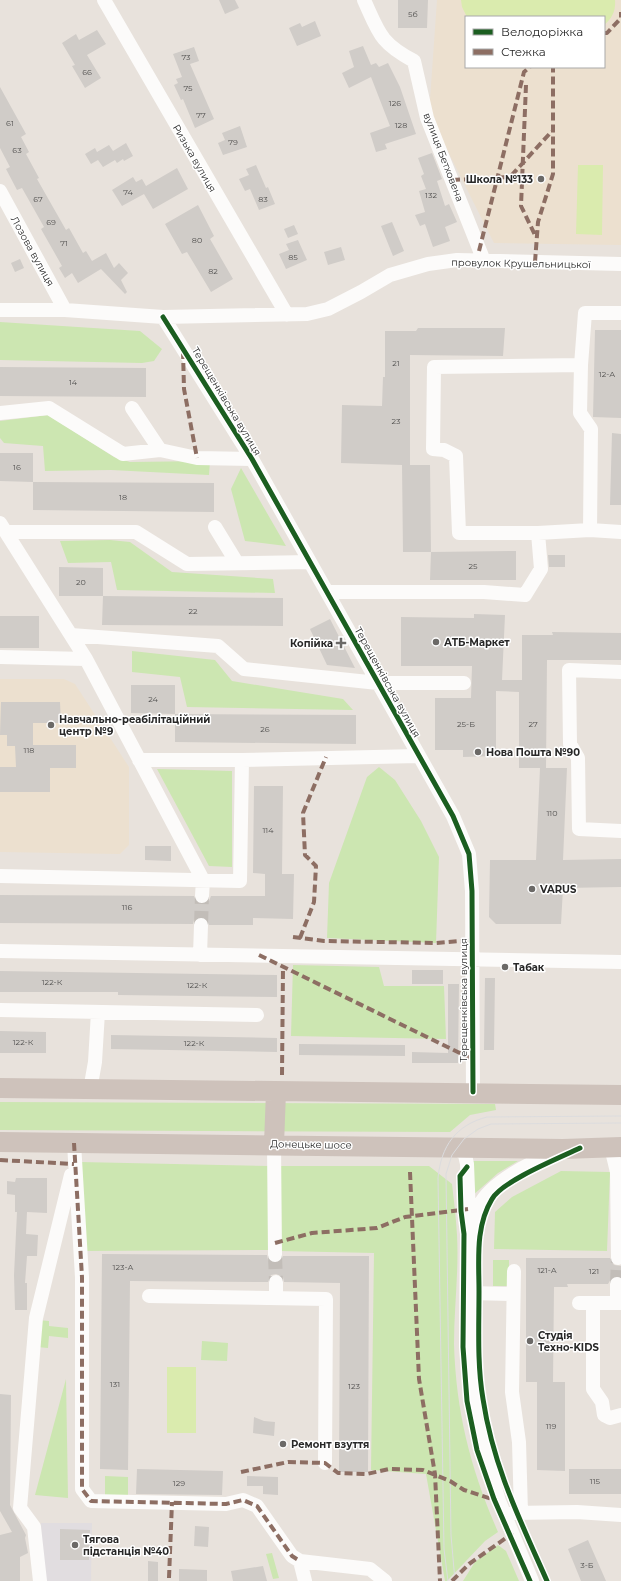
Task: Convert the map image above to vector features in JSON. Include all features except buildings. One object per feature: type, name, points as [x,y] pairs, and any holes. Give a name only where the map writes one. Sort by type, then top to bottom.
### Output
[{"type":"highway","points":[[0,1088],[276,1092],[473,1092],[621,1095]]},
{"type":"highway","points":[[274,1144],[276,1092]]},
{"type":"highway","name":"Донецьке шосе","points":[[0,1142],[563,1148],[616,1147]]},
{"type":"street","name":"Ризька вулиця","points":[[104,0],[287,315]]},
{"type":"street","name":"вулиця Бетховена","points":[[364,0],[382,39],[396,52],[414,61],[427,118],[484,261]]},
{"type":"street","name":"Лозова вулиця","points":[[0,191],[65,310]]},
{"type":"street","name":"провулок Крушельницької","points":[[0,310],[65,310],[163,317],[307,314],[328,308],[361,292],[390,275],[428,264],[457,260],[621,264]]},
{"type":"street","points":[[590,530],[591,429],[580,412],[581,365],[585,313],[621,313]]},
{"type":"street","name":"Терещенківська вулиця","points":[[163,317],[252,459],[453,816],[468,854],[472,891],[473,1092]]},
{"type":"street","points":[[581,365],[434,367],[433,449],[444,450],[456,456],[459,533],[538,533],[590,530],[621,532]]},
{"type":"street","points":[[0,413],[49,408],[123,454],[160,450],[197,458],[252,459]]},
{"type":"street","points":[[132,408],[160,450]]},
{"type":"street","points":[[3,527],[136,532],[187,564],[310,562]]},
{"type":"street","points":[[3,527],[86,659],[203,880],[202,896]]},
{"type":"street","points":[[215,527],[237,563]]},
{"type":"street","points":[[328,592],[484,592],[525,595],[541,569],[538,533]]},
{"type":"street","points":[[71,636],[218,646],[244,669],[378,683],[464,683]]},
{"type":"street","points":[[0,658],[86,659]]},
{"type":"street","points":[[621,672],[569,670],[570,744],[578,758],[579,829],[621,831]]},
{"type":"street","points":[[139,760],[242,760],[418,756]]},
{"type":"street","points":[[0,876],[240,881],[242,760]]},
{"type":"street","points":[[200,955],[201,924]]},
{"type":"street","points":[[0,951],[472,958],[621,962]]},
{"type":"street","points":[[0,1010],[257,1015]]},
{"type":"street","points":[[90,1090],[95,1062],[98,1012]]},
{"type":"street","points":[[74,1143],[74,1164],[82,1277],[82,1490],[91,1501],[226,1504],[243,1500],[257,1506],[292,1556],[300,1561],[370,1570],[379,1573]]},
{"type":"street","points":[[274,1144],[276,1255]]},
{"type":"street","points":[[457,1147],[464,1155],[467,1164],[470,1241],[470,1371],[475,1419],[488,1467],[532,1581]]},
{"type":"street","points":[[616,1147],[618,1258]]},
{"type":"street","points":[[470,1241],[480,1206],[494,1187],[544,1157],[563,1148]]},
{"type":"street","points":[[40,1581],[34,1527],[20,1508],[28,1406],[36,1318],[74,1164]]},
{"type":"street","points":[[514,1271],[512,1392],[519,1442],[521,1513]]},
{"type":"street","points":[[276,1282],[276,1298]]},
{"type":"street","points":[[617,1284],[619,1303],[586,1303],[593,1389],[602,1402],[604,1416],[610,1418],[621,1415]]},
{"type":"street","points":[[470,1293],[513,1294]]},
{"type":"street","points":[[149,1296],[326,1299],[325,1463]]},
{"type":"street","points":[[505,1513],[576,1512],[621,1514]]},
{"type":"street","points":[[300,1561],[302,1580]]},
{"type":"shaded area","name":"Школа №133","points":[[437,0],[621,0],[621,245],[494,243],[429,114]]},
{"type":"shaded area","name":"Навчально-реабілітаційний центр №9","points":[[0,679],[64,679],[75,684],[129,767],[129,845],[120,854],[0,852]]},
{"type":"shaded area","points":[[41,1523],[92,1523],[91,1581],[43,1581]]},
{"type":"green space","points":[[461,0],[615,0],[614,11],[605,24],[605,16],[466,16],[462,7]]},
{"type":"green space","points":[[578,165],[603,165],[602,235],[576,234]]},
{"type":"green space","points":[[0,322],[140,331],[162,349],[154,361],[142,363],[0,360]]},
{"type":"green space","points":[[48,415],[114,457],[130,462],[210,461],[209,475],[111,470],[45,471],[43,446],[4,443],[0,438],[0,421]]},
{"type":"green space","points":[[241,468],[286,546],[245,541],[231,489]]},
{"type":"green space","points":[[110,540],[130,542],[172,572],[273,579],[275,593],[117,590],[111,562],[68,563],[60,541]]},
{"type":"green space","points":[[132,651],[215,660],[232,681],[343,699],[353,710],[187,707],[180,677],[132,672]]},
{"type":"green space","points":[[379,767],[395,780],[421,821],[439,857],[436,943],[327,938],[329,883],[367,777]]},
{"type":"green space","points":[[157,769],[232,771],[232,867],[209,866]]},
{"type":"green space","points":[[293,965],[379,967],[384,986],[444,986],[446,1039],[291,1036]]},
{"type":"green space","points":[[0,1102],[495,1104],[496,1110],[470,1115],[450,1132],[0,1130]]},
{"type":"green space","points":[[472,1161],[518,1161],[498,1173],[472,1196]]},
{"type":"green space","points":[[80,1162],[270,1166],[271,1250],[86,1251]]},
{"type":"green space","points":[[277,1166],[429,1166],[452,1184],[457,1249],[454,1344],[458,1394],[473,1463],[488,1509],[498,1532],[485,1541],[447,1581],[445,1581],[426,1474],[371,1470],[374,1253],[279,1251]]},
{"type":"green space","points":[[561,1171],[610,1172],[607,1251],[494,1249],[495,1212],[512,1197]]},
{"type":"green space","points":[[493,1260],[509,1260],[509,1286],[493,1286]]},
{"type":"green space","points":[[38,1320],[49,1321],[49,1326],[68,1328],[68,1338],[49,1336],[48,1348],[37,1347]]},
{"type":"green space","points":[[202,1341],[228,1343],[227,1361],[201,1360]]},
{"type":"green space","points":[[167,1367],[196,1367],[196,1433],[167,1433]]},
{"type":"green space","points":[[66,1379],[68,1498],[35,1495]]},
{"type":"green space","points":[[105,1476],[128,1477],[128,1496],[105,1495]]},
{"type":"green space","points":[[498,1545],[506,1551],[519,1581],[463,1581],[475,1562]]},
{"type":"green space","points":[[272,1553],[279,1578],[273,1579],[266,1554]]},
{"type":"tunnel","points":[[201,925],[202,896]]},
{"type":"tunnel","points":[[275,1255],[276,1282]]},
{"type":"tunnel","points":[[617,1284],[618,1258]]},
{"type":"tram line","points":[[448,1581],[444,1549],[438,1178],[443,1156],[452,1138],[459,1131],[467,1125],[487,1117],[621,1116]]},
{"type":"tram line","points":[[455,1581],[451,1535],[446,1174],[452,1155],[464,1139],[478,1129],[491,1124],[621,1123]]},
{"type":"marked path","points":[[605,33],[607,33],[621,18],[621,12]]},
{"type":"marked path","points":[[479,251],[524,72],[529,68]]},
{"type":"marked path","points":[[535,262],[538,222],[553,174],[553,68]]},
{"type":"marked path","points":[[526,85],[521,206],[536,237]]},
{"type":"marked path","points":[[452,180],[510,177],[553,130]]},
{"type":"marked path","points":[[183,351],[184,389],[197,458]]},
{"type":"marked path","points":[[300,938],[314,902],[316,866],[305,855],[303,813],[326,757]]},
{"type":"marked path","points":[[293,937],[324,941],[436,943],[472,940]]},
{"type":"marked path","points":[[259,955],[472,1059]]},
{"type":"marked path","points":[[282,1075],[283,968]]},
{"type":"marked path","points":[[74,1143],[82,1277],[82,1489],[91,1501],[226,1504],[243,1500],[257,1506],[292,1556],[300,1561]]},
{"type":"marked path","points":[[0,1160],[74,1164]]},
{"type":"marked path","points":[[410,1172],[419,1379],[435,1474],[440,1581]]},
{"type":"marked path","points":[[275,1243],[312,1233],[377,1228],[405,1217],[468,1209]]},
{"type":"marked path","points":[[241,1472],[288,1462],[325,1463],[338,1473],[367,1474],[389,1469],[423,1470],[450,1481],[464,1490],[495,1500]]},
{"type":"marked path","points":[[169,1578],[172,1502]]},
{"type":"marked path","points":[[452,1581],[469,1564],[513,1533]]},
{"type":"cycle path","points":[[163,317],[252,459],[453,816],[469,854],[472,891],[473,1092]]},
{"type":"cycle path","points":[[547,1581],[509,1492],[493,1447],[488,1424],[481,1386],[479,1359],[479,1244],[480,1232],[487,1210],[492,1199],[498,1192],[532,1170],[580,1148]]},
{"type":"cycle path","points":[[467,1167],[460,1176],[461,1211],[464,1234],[463,1347],[467,1401],[477,1450],[494,1499],[530,1581]]},
{"type":"place","name":"Школа №133","points":[[541,179]]},
{"type":"place","name":"АТБ-Маркет","points":[[436,642]]},
{"type":"place","name":"Копійка","points":[[341,643]]},
{"type":"place","name":"Навчально-реабілітаційний центр №9","points":[[51,725]]},
{"type":"place","name":"Нова Пошта №90","points":[[478,752]]},
{"type":"place","name":"VARUS","points":[[532,889]]},
{"type":"place","name":"Табак","points":[[505,967]]},
{"type":"place","name":"Студія Техно-KIDS","points":[[530,1341]]},
{"type":"place","name":"Ремонт взуття","points":[[283,1444]]},
{"type":"place","name":"Тягова пiдстанцiя №40","points":[[75,1545]]}]
